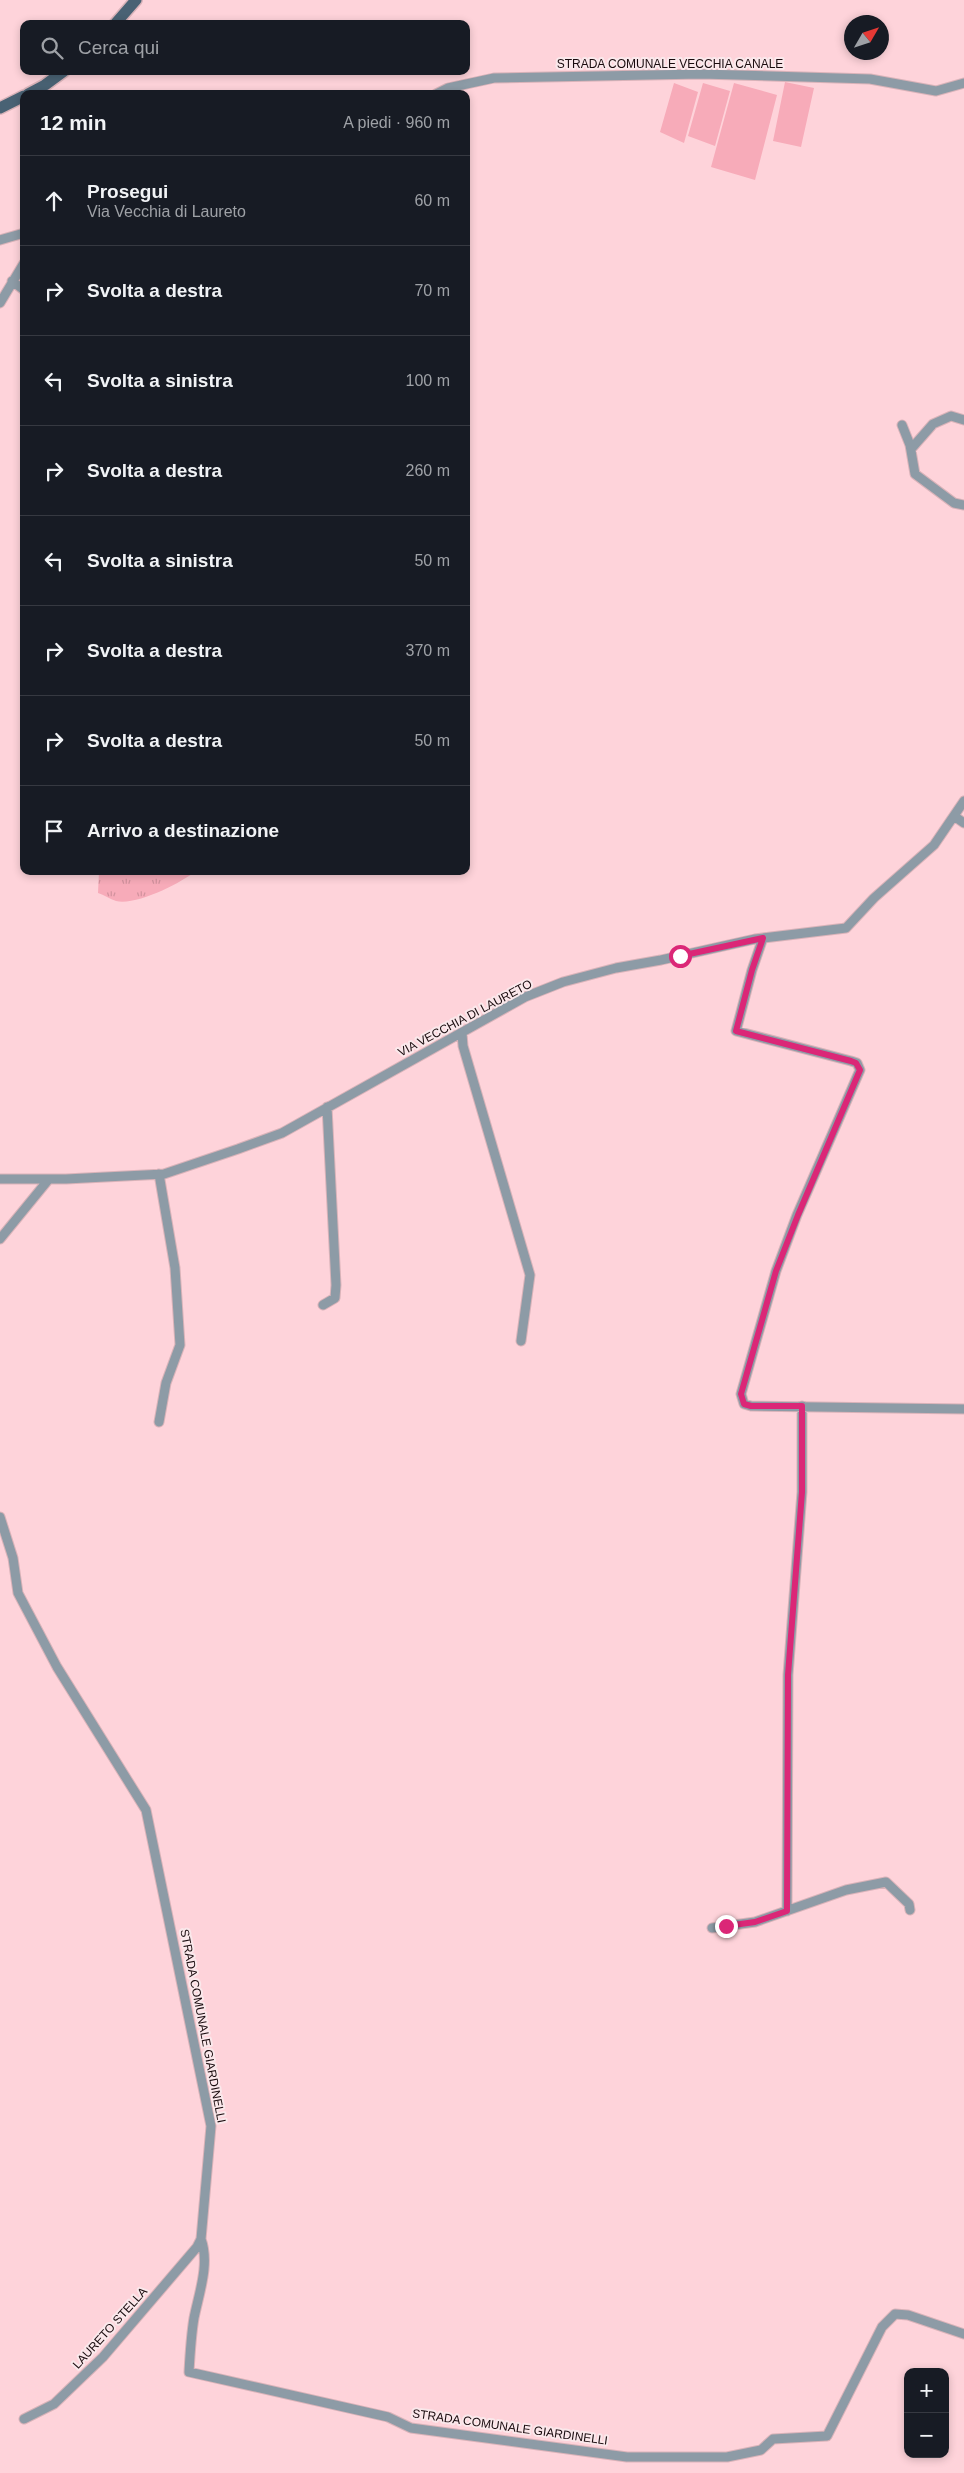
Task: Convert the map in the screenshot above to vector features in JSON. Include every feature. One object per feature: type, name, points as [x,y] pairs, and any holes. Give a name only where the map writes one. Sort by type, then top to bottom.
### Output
[{"type":"main road","points":[[118,20],[136,0]]},
{"type":"main road","points":[[36,90],[59,75]]},
{"type":"main road","points":[[0,108],[20,98]]},
{"type":"street","name":"STRADA COMUNALE VECCHIA CANALE","points":[[444,90],[494,78],[693,74],[870,80],[936,92],[964,83]]},
{"type":"street","points":[[0,240],[20,234]]},
{"type":"street","points":[[0,303],[20,269]]},
{"type":"street","points":[[12,281],[20,287]]},
{"type":"street","points":[[911,449],[933,424],[951,416],[964,420]]},
{"type":"street","points":[[902,425],[911,449],[915,474],[954,503],[964,505]]},
{"type":"street","name":"VIA VECCHIA DI LAURETO","points":[[0,1179],[49,1179],[159,1174],[282,1132],[525,997],[563,982],[616,968],[763,938],[846,928],[874,898],[934,845],[964,801]]},
{"type":"street","points":[[954,816],[964,823]]},
{"type":"street","points":[[763,938],[752,970],[736,1031],[851,1061],[856,1063],[860,1070],[776,1271],[741,1394],[744,1404],[751,1406],[964,1409]]},
{"type":"street","points":[[462,1033],[463,1046],[530,1275],[521,1341]]},
{"type":"street","points":[[323,1305],[335,1298],[327,1107]]},
{"type":"street","points":[[159,1174],[175,1268],[180,1345],[166,1383],[159,1422]]},
{"type":"street","points":[[0,1239],[49,1179]]},
{"type":"street","points":[[787,1911],[788,1675],[802,1492],[802,1406]]},
{"type":"street","name":"STRADA COMUNALE GIARDINELLI","points":[[0,1517],[13,1558],[18,1593],[57,1667],[146,1810],[211,2126],[201,2239],[204,2246],[203,2273],[194,2320],[189,2372],[379,2415],[412,2428],[627,2457],[727,2457],[761,2450],[773,2439],[827,2436],[882,2327],[894,2314],[908,2315],[964,2334]]},
{"type":"street","points":[[712,1928],[755,1922],[846,1890],[886,1882],[909,1904],[910,1910]]},
{"type":"street","name":"LAURETO STELLA","points":[[24,2419],[54,2404],[103,2357],[192,2253],[201,2239]]},
{"type":"green space","points":[[785,82],[814,88],[801,147],[773,141]]},
{"type":"green space","points":[[674,83],[698,92],[684,143],[660,132]]},
{"type":"green space","points":[[703,83],[730,91],[715,146],[688,136]]},
{"type":"green space","points":[[734,83],[777,95],[755,180],[711,167]]},
{"type":"green space","points":[[99,875],[190,875],[158,892],[125,902],[116,901],[98,893]]},
{"type":"route","points":[[680,956],[763,938],[752,970],[736,1031],[851,1061],[856,1063],[860,1070],[858,1080],[798,1215],[776,1271],[741,1394],[744,1404],[751,1406],[802,1406],[802,1492],[788,1675],[787,1911],[755,1922],[726,1926]]}]
